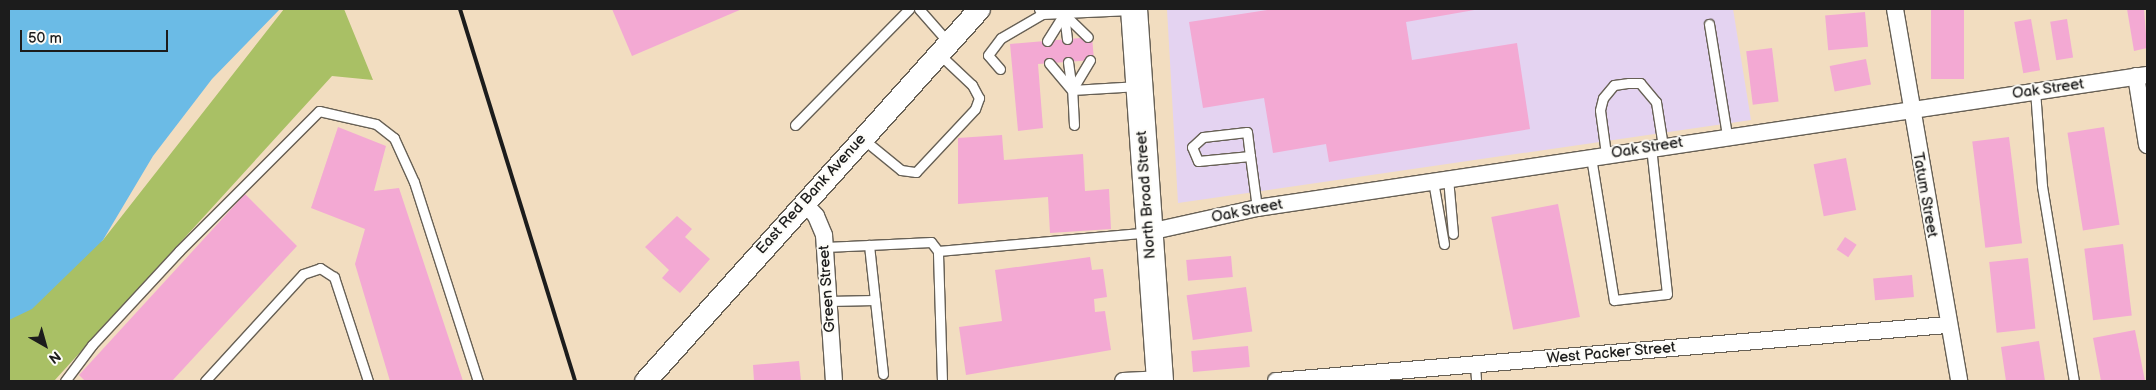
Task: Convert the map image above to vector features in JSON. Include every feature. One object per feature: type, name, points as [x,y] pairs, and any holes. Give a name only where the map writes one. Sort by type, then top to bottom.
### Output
[{"type":"main road","name":"North Broad Street","points":[[1134,9],[1160,380]]},
{"type":"street","name":"East Red Bank Avenue","points":[[645,381],[980,9]]},
{"type":"street","name":"Tatum Street","points":[[1895,9],[1909,108],[1947,325],[1959,381]]},
{"type":"street","name":"Oak Street","points":[[1149,232],[1257,208],[1909,108],[2142,76]]},
{"type":"street","points":[[2142,76],[2147,145]]},
{"type":"street","name":"Green Street","points":[[804,203],[816,216],[824,247],[834,381]]},
{"type":"street","name":"West Packer Street","points":[[1276,381],[1416,375],[1475,364],[1947,325]]},
{"type":"street","points":[[1123,381],[1160,380]]},
{"type":"lane","points":[[795,125],[909,9]]},
{"type":"lane","points":[[862,138],[900,170],[916,172],[976,109],[979,98],[972,85],[943,48],[919,9]]},
{"type":"lane","points":[[1000,69],[988,55],[992,49],[1001,38],[1040,11],[1064,14],[1134,9]]},
{"type":"lane","points":[[1064,14],[1088,37]]},
{"type":"lane","points":[[1064,14],[1067,39]]},
{"type":"lane","points":[[1047,41],[1064,14]]},
{"type":"lane","points":[[1709,24],[1728,136]]},
{"type":"lane","points":[[1072,90],[1090,60]]},
{"type":"lane","points":[[1068,62],[1074,125]]},
{"type":"lane","points":[[1049,63],[1072,90]]},
{"type":"lane","points":[[1640,83],[1656,102],[1657,146],[1667,294],[1614,300],[1599,155],[1600,110],[1603,98],[1614,85],[1640,83]]},
{"type":"lane","points":[[1072,90],[1139,86]]},
{"type":"lane","points":[[2035,90],[2042,186],[2074,381]]},
{"type":"lane","points":[[65,381],[92,345],[179,251],[300,125],[319,112],[376,124],[394,138],[414,182],[478,381]]},
{"type":"lane","points":[[1250,156],[1198,161],[1192,147],[1203,137],[1246,132],[1250,156],[1257,208]]},
{"type":"lane","points":[[1441,180],[1453,234]]},
{"type":"lane","points":[[1441,180],[1444,244]]},
{"type":"lane","points":[[938,251],[1149,232]]},
{"type":"lane","points":[[824,247],[931,242],[938,251],[942,381]]},
{"type":"lane","points":[[869,245],[883,374]]},
{"type":"lane","points":[[205,381],[303,274],[320,268],[334,277],[368,381]]},
{"type":"lane","points":[[828,301],[875,300]]},
{"type":"lane","points":[[1475,364],[1476,381]]},
{"type":"shaded area","points":[[1167,9],[1733,9],[1751,120],[1178,203]]},
{"type":"green space","points":[[284,9],[344,9],[373,80],[332,76],[54,381],[9,381],[9,308],[103,240]]},
{"type":"water","points":[[9,9],[280,9],[212,79],[153,156],[103,240],[32,309],[9,320]]},
{"type":"building","points":[[612,9],[742,9],[632,56]]},
{"type":"building","points":[[1274,9],[1480,9],[1406,22],[1412,60],[1517,43],[1530,129],[1329,162],[1326,144],[1273,153],[1264,98],[1203,108],[1189,22]]},
{"type":"building","points":[[1931,9],[1964,9],[1964,79],[1931,79]]},
{"type":"building","points":[[2127,9],[2144,9],[2147,48],[2134,51]]},
{"type":"building","points":[[1865,12],[1868,47],[1828,50],[1825,15]]},
{"type":"building","points":[[2031,19],[2040,70],[2023,73],[2014,22]]},
{"type":"building","points":[[2067,19],[2073,58],[2056,60],[2050,22]]},
{"type":"building","points":[[1092,37],[1094,60],[1038,64],[1043,128],[1018,131],[1010,44]]},
{"type":"building","points":[[1772,48],[1779,102],[1753,105],[1746,51]]},
{"type":"building","points":[[1866,59],[1871,85],[1835,92],[1830,66]]},
{"type":"building","points":[[338,127],[386,146],[374,191],[399,188],[463,381],[390,381],[355,264],[365,229],[311,208]]},
{"type":"building","points":[[2104,127],[2119,225],[2083,231],[2067,133]]},
{"type":"building","points":[[1002,135],[1004,160],[1083,154],[1085,191],[1109,189],[1111,229],[1050,233],[1048,197],[958,204],[958,138]]},
{"type":"building","points":[[2009,137],[2022,243],[1985,248],[1972,142]]},
{"type":"building","points":[[1846,158],[1856,210],[1824,216],[1814,164]]},
{"type":"building","points":[[245,194],[297,246],[172,381],[85,381],[79,375]]},
{"type":"building","points":[[1558,204],[1580,317],[1513,330],[1491,217]]},
{"type":"building","points":[[677,216],[692,229],[685,237],[710,259],[680,293],[662,278],[669,270],[645,247]]},
{"type":"building","points":[[1845,237],[1857,245],[1848,257],[1837,249]]},
{"type":"building","points":[[2123,244],[2132,315],[2093,320],[2084,249]]},
{"type":"building","points":[[1231,256],[1233,277],[1188,281],[1186,260]]},
{"type":"building","points":[[1090,257],[1092,270],[1103,269],[1107,297],[1094,299],[1095,312],[1105,311],[1111,350],[966,375],[959,327],[1002,321],[995,270]]},
{"type":"building","points":[[2028,258],[2035,329],[1997,333],[1989,262]]},
{"type":"building","points":[[1912,275],[1914,297],[1875,300],[1873,278]]},
{"type":"building","points":[[1246,287],[1252,332],[1193,340],[1187,295]]},
{"type":"building","points":[[2135,330],[2145,381],[2101,381],[2093,338]]},
{"type":"building","points":[[2039,341],[2045,381],[2006,381],[2001,347]]},
{"type":"building","points":[[1248,346],[1250,367],[1193,372],[1191,351]]},
{"type":"building","points":[[799,361],[801,381],[754,381],[753,365]]},
{"type":"railway","points":[[460,9],[575,381]]}]
